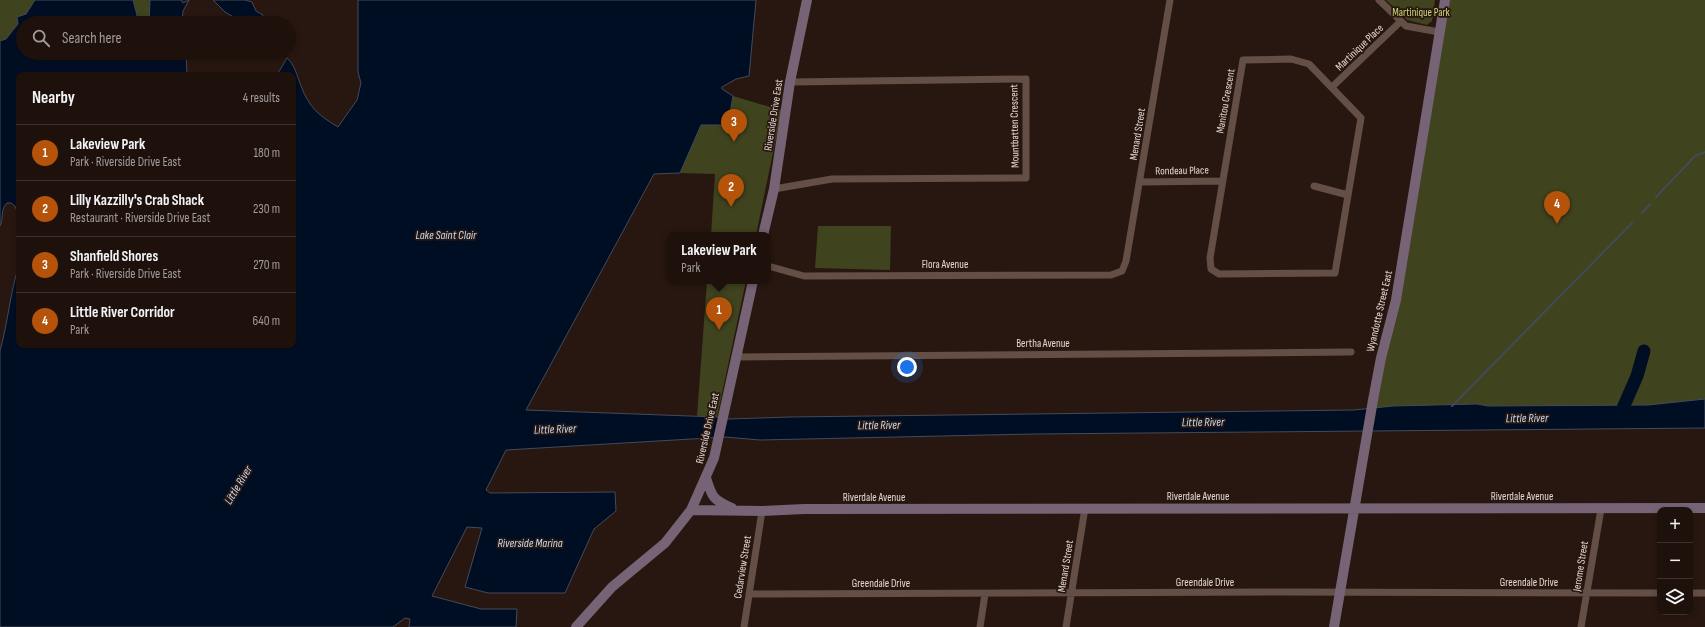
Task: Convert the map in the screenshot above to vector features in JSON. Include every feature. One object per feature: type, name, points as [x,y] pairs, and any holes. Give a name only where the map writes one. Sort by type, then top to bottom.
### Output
[{"type":"street","name":"Riverside Drive East","points":[[764,232],[774,189],[790,82],[807,0]]},
{"type":"street","name":"Menard Street","points":[[1122,271],[1126,261],[1140,182],[1170,0]]},
{"type":"street","points":[[1379,0],[1400,22],[1406,26],[1439,32]]},
{"type":"street","name":"Wyandotte Street East","points":[[1334,627],[1373,400],[1381,358],[1396,300],[1444,0]]},
{"type":"street","name":"Martinique Place","points":[[1332,87],[1400,22]]},
{"type":"street","name":"Manitou Crescent","points":[[1292,59],[1309,64],[1332,87],[1361,118],[1335,273],[1220,274],[1211,269],[1210,258],[1244,60],[1292,59]]},
{"type":"street","name":"Mountbatten Crescent","points":[[774,189],[832,179],[1026,178],[1026,79],[790,82]]},
{"type":"street","name":"Rondeau Place","points":[[1140,182],[1223,181]]},
{"type":"street","points":[[1314,186],[1348,195]]},
{"type":"street","name":"Flora Avenue","points":[[771,267],[804,276],[1111,275],[1122,271]]},
{"type":"street","name":"Riverside Drive East","points":[[576,627],[612,587],[665,543],[691,510],[714,458],[752,284]]},
{"type":"street","name":"Bertha Avenue","points":[[736,356],[1351,352]]},
{"type":"street","points":[[706,478],[717,502],[736,510]]},
{"type":"street","name":"Menard Street","points":[[1066,627],[1085,508]]},
{"type":"street","name":"Riverdale Avenue","points":[[691,510],[762,511],[804,509],[1085,508],[1705,508]]},
{"type":"street","name":"Jerome Street","points":[[1581,627],[1601,509]]},
{"type":"street","name":"Cedarview Street","points":[[744,627],[762,511]]},
{"type":"street","name":"Greendale Drive","points":[[749,594],[1657,593]]},
{"type":"street","points":[[1693,593],[1705,593]]},
{"type":"street","points":[[980,627],[985,594]]},
{"type":"green space","points":[[0,0],[35,0],[26,14],[16,16],[16,26],[6,39],[0,41]]},
{"type":"green space","points":[[133,0],[150,0],[149,16],[137,15]]},
{"type":"green space","name":"Martinique Park","points":[[1386,0],[1435,0],[1432,21],[1427,25],[1407,20]]},
{"type":"green space","points":[[1445,0],[1705,0],[1705,428],[1368,431]]},
{"type":"green space","points":[[733,96],[777,109],[782,109],[757,232],[711,232],[715,174],[680,173],[701,125],[728,125]]},
{"type":"green space","points":[[818,226],[891,226],[890,270],[815,268]]},
{"type":"green space","points":[[707,284],[745,284],[717,417],[697,416]]},
{"type":"water","points":[[35,0],[133,0],[137,15],[20,16],[26,14]]},
{"type":"water","points":[[150,0],[181,0],[183,3],[189,0],[183,11],[183,16],[149,16]]},
{"type":"water","points":[[213,0],[245,0],[252,2],[256,11],[263,15],[232,16],[225,12]]},
{"type":"water","name":"Lake Saint Clair","points":[[358,0],[756,0],[749,76],[736,79],[722,87],[722,89],[733,96],[728,125],[701,125],[680,173],[654,174],[526,410],[717,417],[729,419],[1354,410],[1393,406],[1477,404],[1488,406],[1648,405],[1705,399],[1705,428],[1033,434],[760,440],[725,437],[506,450],[486,490],[490,493],[615,492],[616,511],[594,529],[565,593],[488,593],[465,587],[482,528],[467,527],[432,596],[481,609],[517,609],[516,627],[409,627],[410,619],[405,618],[393,627],[0,627],[0,351],[16,276],[16,348],[296,348],[296,72],[307,100],[315,110],[338,127],[357,100],[361,83],[358,72]]},
{"type":"water","points":[[16,26],[16,60],[186,60],[187,72],[16,72],[16,209],[11,203],[7,203],[3,211],[0,226],[0,41],[6,39]]},
{"type":"water","name":"Lake Saint Clair","points":[[286,60],[289,60],[296,72],[279,72]]},
{"type":"waterway","points":[[1656,197],[1695,156],[1705,152]]},
{"type":"waterway","points":[[1642,213],[1650,204]]},
{"type":"waterway","points":[[1452,406],[1632,223]]},
{"type":"waterway","points":[[1619,417],[1637,376],[1644,351]]},
{"type":"place","name":"Shanfield Shores","points":[[734,142]]},
{"type":"place","name":"Lilly Kazzilly's Crab Shack","points":[[731,207]]},
{"type":"place","name":"Little River Corridor","points":[[1557,224]]},
{"type":"place","name":"Lakeview Park","points":[[719,330]]},
{"type":"water label","name":"Little River","points":[[1527,418]]},
{"type":"water label","name":"Little River","points":[[1203,422]]},
{"type":"water label","name":"Little River","points":[[879,425]]},
{"type":"water label","name":"Little River","points":[[555,429]]},
{"type":"water label","name":"Little River","points":[[238,485]]},
{"type":"water label","name":"Riverside Marina","points":[[530,543]]}]
